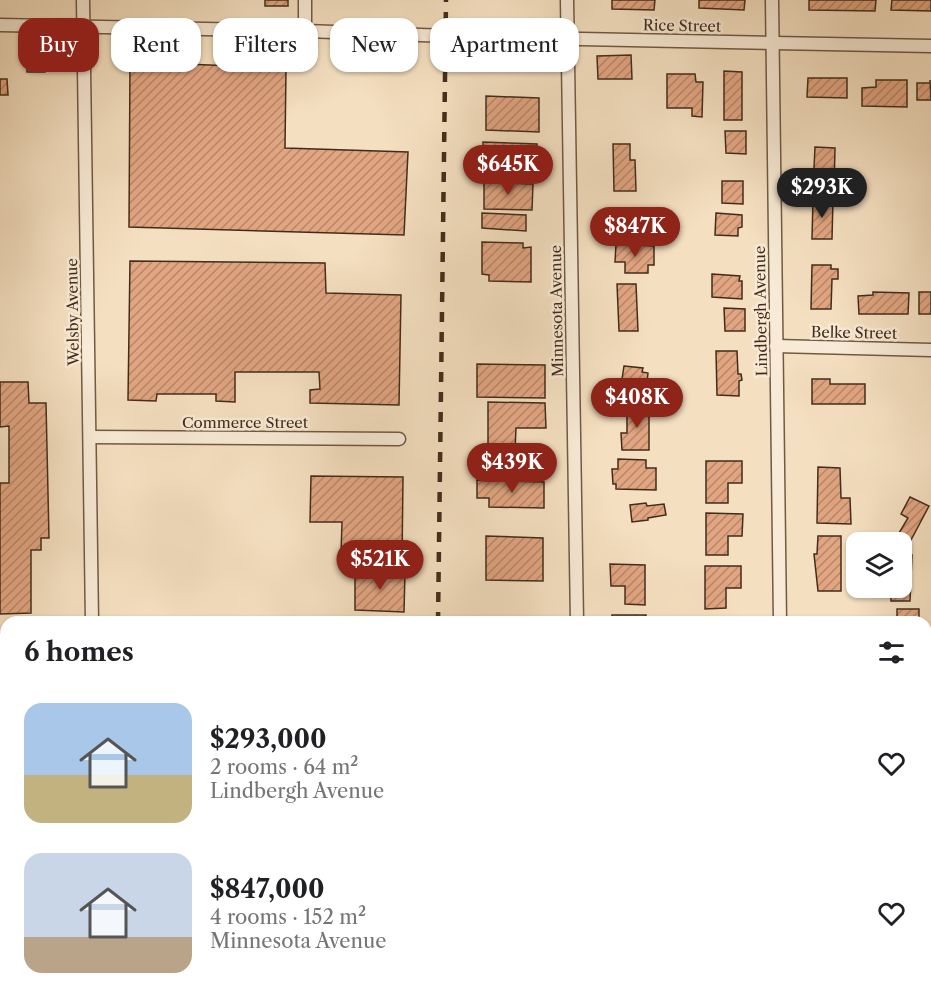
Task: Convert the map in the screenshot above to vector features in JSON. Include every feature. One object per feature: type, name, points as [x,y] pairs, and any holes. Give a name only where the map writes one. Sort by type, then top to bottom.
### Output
[{"type":"street","name":"Welsby Avenue","points":[[83,0],[83,18]]},
{"type":"street","points":[[304,0],[305,18]]},
{"type":"street","name":"Minnesota Avenue","points":[[567,0],[567,18]]},
{"type":"street","name":"Lindbergh Avenue","points":[[772,0],[780,616]]},
{"type":"street","name":"Rice Street","points":[[0,25],[18,25]]},
{"type":"street","name":"Rice Street","points":[[99,26],[213,29]]},
{"type":"street","name":"Rice Street","points":[[318,31],[430,35]]},
{"type":"street","name":"Rice Street","points":[[579,39],[931,46]]},
{"type":"street","name":"Welsby Avenue","points":[[84,72],[92,616]]},
{"type":"street","name":"Minnesota Avenue","points":[[569,72],[578,616]]},
{"type":"street","name":"Belke Street","points":[[776,346],[931,350]]},
{"type":"street","name":"Commerce Street","points":[[90,437],[399,439]]},
{"type":"building","points":[[265,0],[288,0],[288,6],[265,6]]},
{"type":"building","points":[[612,0],[655,0],[654,10],[612,9]]},
{"type":"building","points":[[699,0],[745,0],[744,10],[699,8]]},
{"type":"building","points":[[809,0],[876,0],[875,11],[809,10]]},
{"type":"building","points":[[892,0],[931,0],[931,11],[891,10]]},
{"type":"building","points":[[631,55],[632,79],[598,79],[597,56]]},
{"type":"building","points":[[201,65],[213,65],[213,72],[286,72],[285,148],[408,152],[404,235],[129,227],[130,72],[201,72]]},
{"type":"building","points":[[724,71],[742,72],[742,120],[724,120]]},
{"type":"building","points":[[667,74],[695,74],[696,82],[703,82],[702,117],[692,116],[692,108],[667,108]]},
{"type":"building","points":[[808,78],[847,78],[847,98],[807,97]]},
{"type":"building","points":[[0,79],[7,79],[8,95],[0,95]]},
{"type":"building","points":[[876,80],[907,80],[907,107],[862,106],[862,88],[876,87]]},
{"type":"building","points":[[930,80],[931,100],[917,100],[917,83],[930,83]]},
{"type":"building","points":[[486,96],[539,98],[539,132],[486,130]]},
{"type":"building","points":[[725,131],[746,131],[746,154],[726,153]]},
{"type":"building","points":[[483,142],[537,144],[536,176],[483,174]]},
{"type":"building","points":[[613,144],[630,144],[630,160],[635,160],[636,191],[614,191]]},
{"type":"building","points":[[815,147],[835,148],[834,190],[813,189]]},
{"type":"building","points":[[722,181],[743,181],[743,204],[722,203]]},
{"type":"building","points":[[484,182],[533,184],[532,210],[484,209]]},
{"type":"building","points":[[813,199],[833,200],[832,239],[812,239]]},
{"type":"building","points":[[482,213],[526,215],[526,231],[482,228]]},
{"type":"building","points":[[716,213],[742,215],[742,227],[738,228],[738,236],[715,235]]},
{"type":"building","points":[[641,220],[642,237],[620,237],[620,221]]},
{"type":"building","points":[[482,242],[523,243],[523,248],[531,247],[531,282],[489,281],[489,275],[482,274]]},
{"type":"building","points":[[616,244],[654,246],[654,265],[648,265],[648,273],[625,273],[625,262],[615,262]]},
{"type":"building","points":[[130,261],[325,263],[326,293],[401,295],[399,405],[310,403],[310,390],[320,389],[319,372],[235,372],[235,402],[216,401],[216,394],[157,394],[156,401],[128,400]]},
{"type":"building","points":[[812,265],[831,265],[831,269],[838,269],[838,279],[832,279],[831,309],[811,309]]},
{"type":"building","points":[[712,274],[740,276],[742,299],[712,297]]},
{"type":"building","points":[[617,284],[636,284],[638,331],[619,331]]},
{"type":"building","points":[[873,292],[909,293],[908,314],[859,314],[858,296],[873,295]]},
{"type":"building","points":[[919,292],[931,292],[931,314],[919,314]]},
{"type":"building","points":[[724,308],[745,309],[745,331],[725,331]]},
{"type":"building","points":[[716,351],[737,351],[738,374],[741,374],[742,380],[739,381],[739,396],[717,395]]},
{"type":"building","points":[[477,364],[545,365],[545,398],[477,397]]},
{"type":"building","points":[[624,366],[643,368],[642,372],[648,373],[647,382],[622,379]]},
{"type":"building","points":[[812,379],[830,379],[830,384],[865,384],[865,404],[812,404]]},
{"type":"building","points":[[0,382],[28,382],[29,403],[46,403],[49,538],[41,538],[41,550],[31,550],[31,613],[0,614],[0,483],[9,483],[9,426],[0,427]]},
{"type":"building","points":[[488,402],[545,403],[546,428],[516,428],[515,451],[545,452],[545,475],[488,474]]},
{"type":"building","points":[[627,405],[649,405],[649,450],[622,450],[621,433],[627,433]]},
{"type":"building","points":[[618,459],[646,460],[646,468],[656,468],[656,490],[616,489],[616,484],[613,484],[612,469],[618,469]]},
{"type":"building","points":[[706,461],[742,461],[742,483],[728,483],[728,503],[706,503]]},
{"type":"building","points":[[818,467],[840,468],[841,498],[850,498],[851,524],[817,523]]},
{"type":"building","points":[[311,476],[403,477],[402,563],[384,562],[383,555],[341,554],[342,522],[310,522]]},
{"type":"building","points":[[477,480],[544,482],[544,508],[489,507],[489,498],[477,498]]},
{"type":"building","points":[[910,497],[929,506],[912,538],[912,532],[900,532],[908,518],[901,514]]},
{"type":"building","points":[[646,503],[647,506],[664,504],[666,515],[632,522],[630,505]]},
{"type":"building","points":[[706,513],[743,514],[742,536],[728,536],[728,555],[706,555]]},
{"type":"building","points":[[486,536],[543,538],[543,581],[486,580]]},
{"type":"building","points":[[818,536],[841,536],[841,591],[818,591],[814,554],[817,554]]},
{"type":"building","points":[[610,564],[645,565],[645,605],[625,604],[625,586],[611,586]]},
{"type":"building","points":[[705,566],[741,566],[741,588],[726,588],[726,608],[705,609]]},
{"type":"building","points":[[355,572],[405,572],[404,612],[355,610]]},
{"type":"building","points":[[891,598],[910,598],[910,601],[891,601]]},
{"type":"building","points":[[897,609],[919,609],[919,616],[897,616]]},
{"type":"building","points":[[612,615],[646,615],[646,616]]},
{"type":"railway","points":[[438,616],[446,0]]}]
